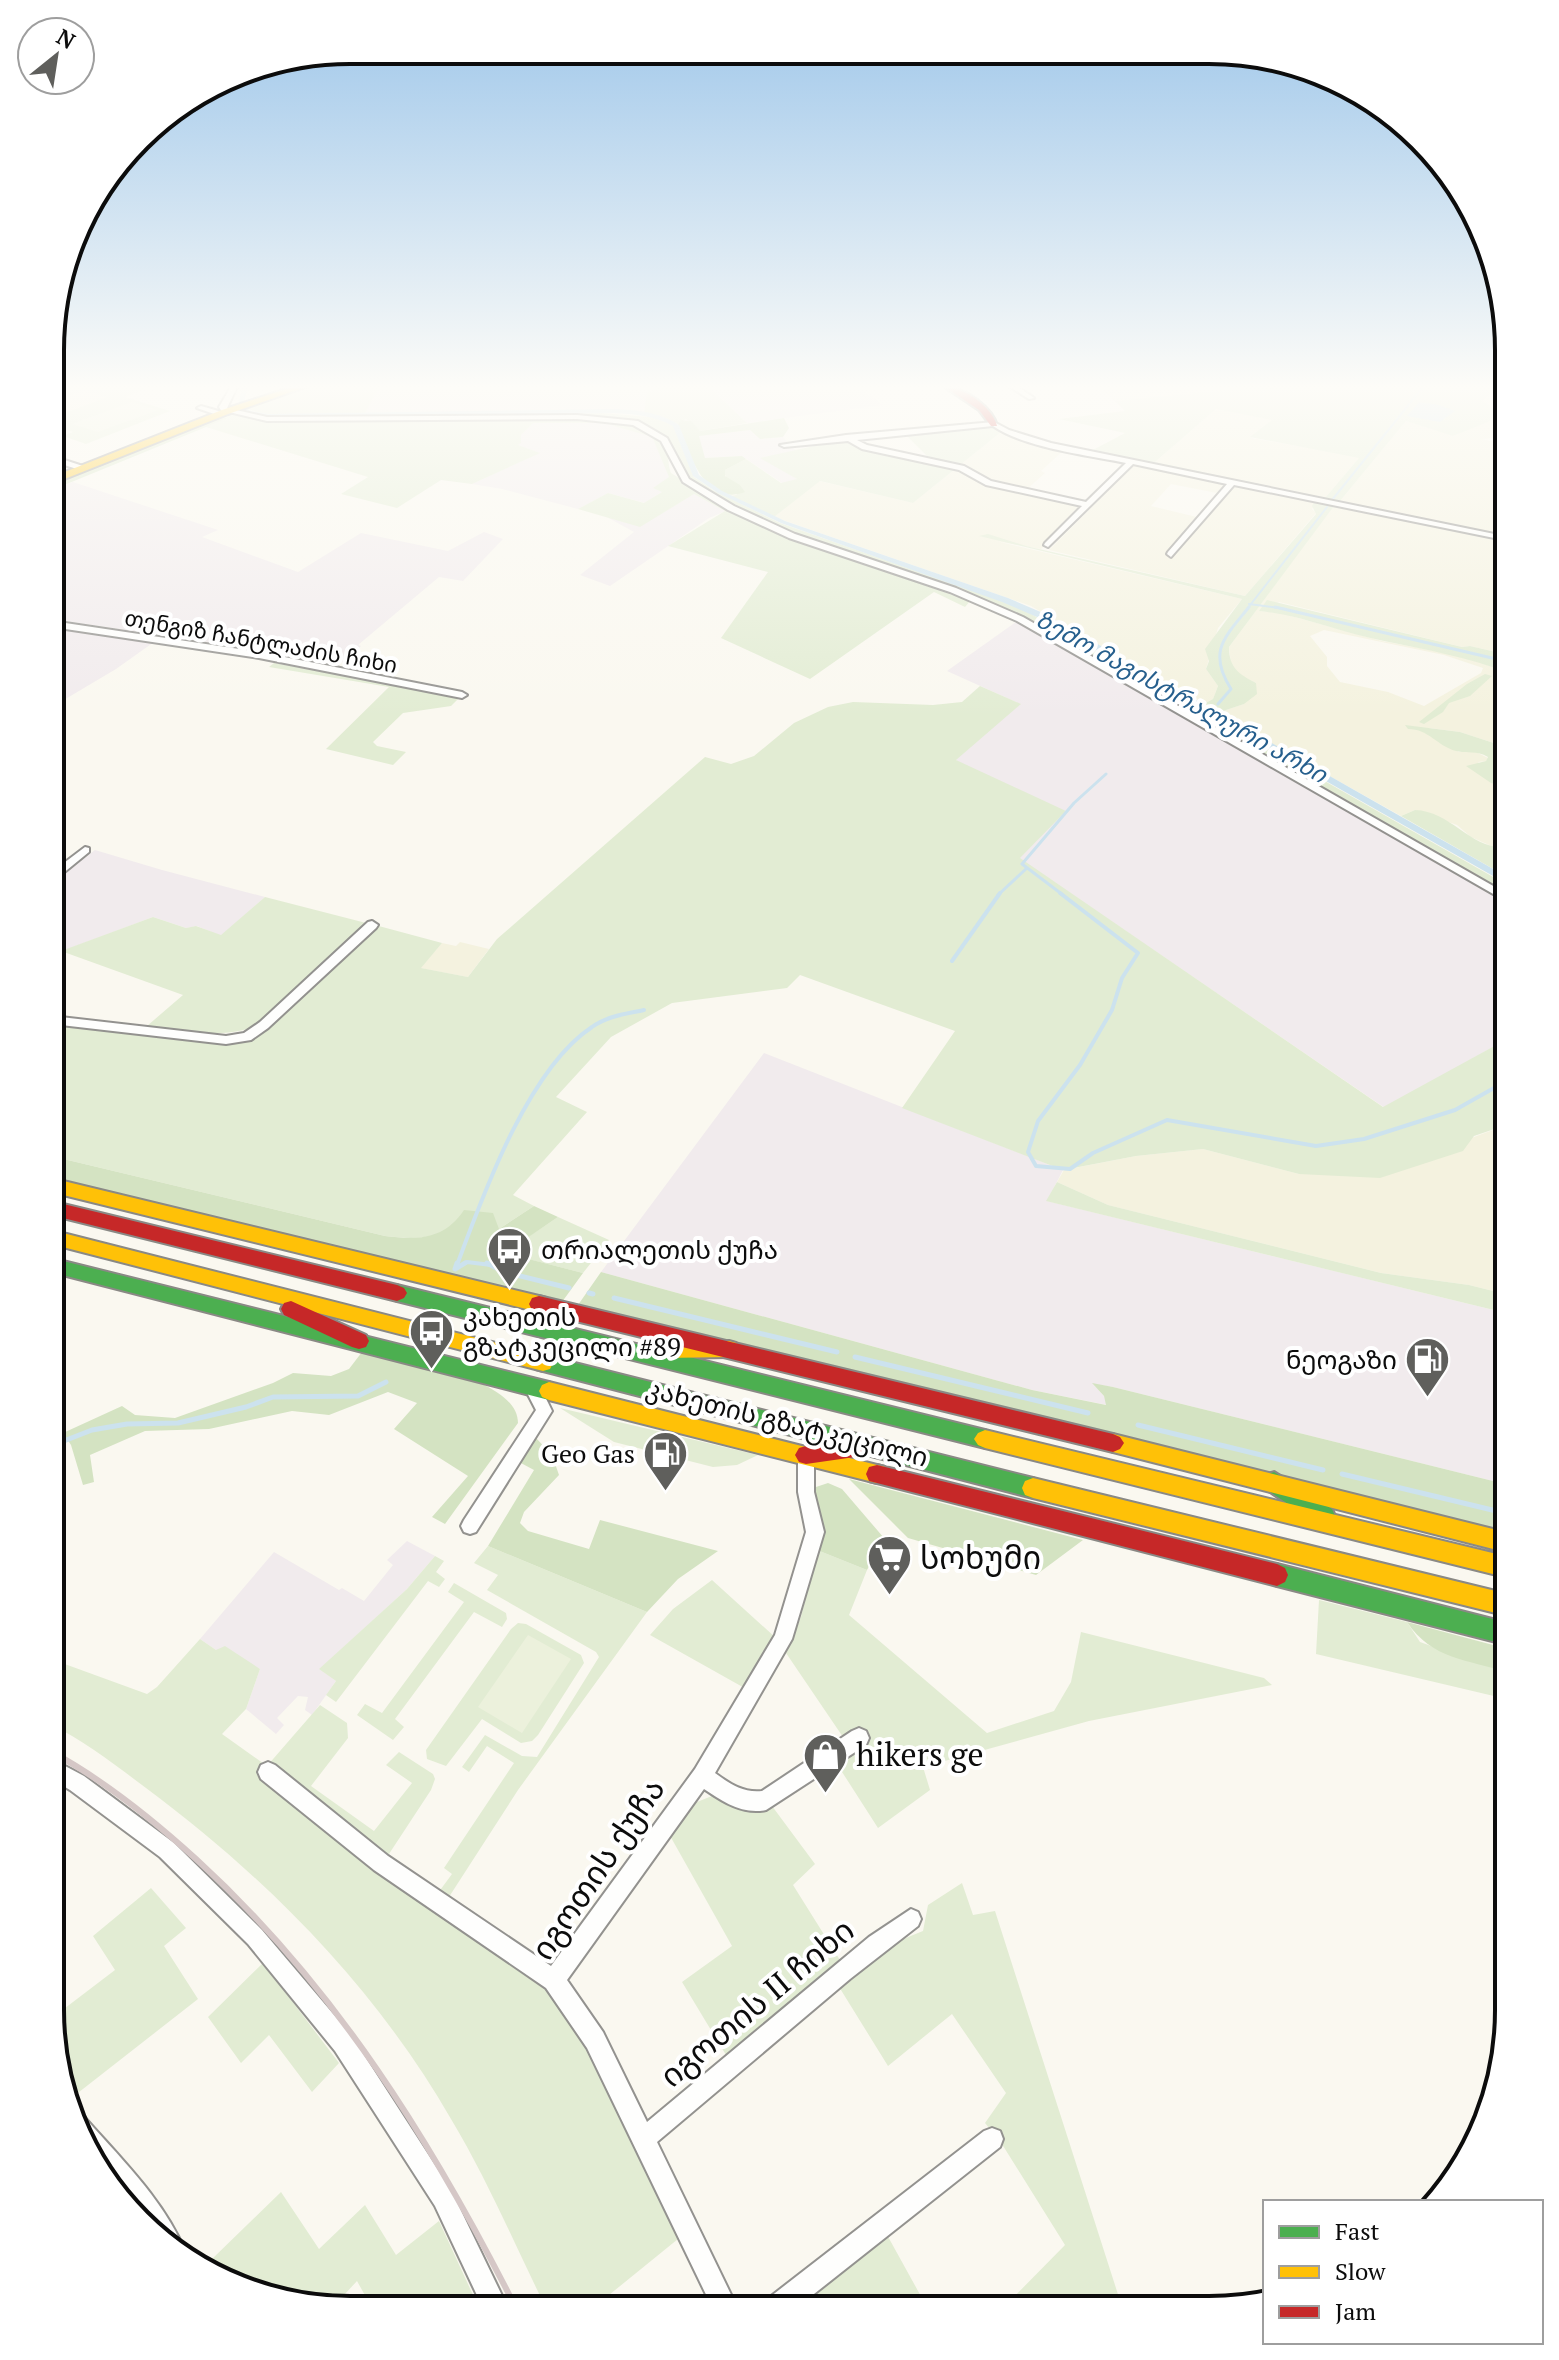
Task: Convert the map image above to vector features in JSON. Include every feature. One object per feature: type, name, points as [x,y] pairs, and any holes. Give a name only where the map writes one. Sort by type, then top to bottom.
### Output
[{"type":"main road","points":[[64,1188],[1274,1482],[1311,1495],[1495,1540]]},
{"type":"main road","name":"კახეთის გზატკეცილი","points":[[64,1211],[1495,1565]]},
{"type":"main road","name":"კახეთის გზატკეცილი","points":[[64,1240],[865,1446],[1495,1602]]},
{"type":"main road","name":"კახეთის გზატკეცილი","points":[[64,1268],[1495,1631]]},
{"type":"main road","points":[[234,1283],[359,1341]]},
{"type":"main road","points":[[629,1351],[729,1349]]},
{"type":"main road","points":[[806,1455],[865,1446]]},
{"type":"main road","points":[[1274,1482],[1339,1526]]},
{"type":"street","points":[[714,497],[792,536],[953,590],[1020,619],[1495,892]]},
{"type":"street","points":[[1053,497],[1088,505]]},
{"type":"street","points":[[1048,545],[1096,497]]},
{"type":"street","points":[[1171,554],[1220,497]]},
{"type":"street","points":[[1302,497],[1495,536]]},
{"type":"street","name":"თენგიზ ჩანტლაძის ჩიხი","points":[[64,626],[259,655],[462,695]]},
{"type":"street","points":[[64,867],[85,850]]},
{"type":"street","points":[[64,1021],[226,1040],[247,1037],[264,1025],[372,925]]},
{"type":"street","points":[[470,1526],[544,1411],[531,1385]]},
{"type":"street","name":"იგოთის ქუჩა","points":[[720,2296],[645,2137],[595,2040],[554,1980],[702,1776],[783,1639],[815,1532],[806,1492],[806,1455]]},
{"type":"street","points":[[702,1776],[734,1797],[754,1804],[766,1800],[859,1738]]},
{"type":"street","points":[[268,1772],[381,1863],[554,1980]]},
{"type":"street","points":[[64,1775],[167,1850],[255,1937],[343,2043],[443,2198],[490,2296]]},
{"type":"street","name":"იგოთის II ჩიხი","points":[[645,2137],[689,2104],[852,1960],[911,1919]]},
{"type":"street","points":[[792,2296],[992,2139]]},
{"type":"shaded area","points":[[64,497],[119,497],[218,530],[202,537],[298,572],[361,533],[448,551],[484,532],[503,539],[463,581],[439,577],[358,645],[361,646],[343,662],[64,621]]},
{"type":"shaded area","points":[[533,497],[600,497],[578,509]]},
{"type":"shaded area","points":[[623,497],[654,497],[645,503]]},
{"type":"shaded area","points":[[689,497],[700,497],[726,511],[709,518],[610,586],[580,575],[634,532],[605,516],[640,526]]},
{"type":"shaded area","points":[[799,497],[888,497],[913,503],[920,497],[1055,497],[1086,505],[1041,549],[996,541],[1242,599],[1218,628],[1206,669],[1218,686],[1213,699],[1202,705],[1031,606],[774,517]]},
{"type":"shaded area","points":[[1102,497],[1159,497],[1151,506],[1205,519],[1224,497],[1292,497],[1317,502],[1312,509],[1316,513],[1245,596],[1049,550]]},
{"type":"shaded area","points":[[1343,497],[1495,497],[1495,533],[1340,501]]},
{"type":"shaded area","points":[[1334,505],[1495,539],[1495,652],[1462,647],[1279,602],[1259,611],[1280,613],[1382,641],[1463,656],[1495,668],[1495,743],[1460,732],[1429,728],[1408,729],[1419,729],[1459,752],[1472,750],[1488,758],[1478,762],[1495,778],[1495,848],[1471,837],[1457,825],[1415,810],[1401,816],[1217,713],[1244,704],[1256,683],[1239,675],[1231,664],[1229,647]],"holes":[[[1324,630],[1444,655],[1483,668],[1481,673],[1424,706],[1388,692],[1340,682],[1327,666],[1327,657],[1310,636]]]},
{"type":"shaded area","points":[[1020,619],[1495,892],[1495,1046],[1385,1108],[1019,858],[956,759],[1020,704],[947,671]]},
{"type":"shaded area","points":[[64,628],[154,642],[64,700]]},
{"type":"shaded area","points":[[95,850],[265,897],[221,936],[197,926],[186,928],[153,917],[64,950],[64,874]]},
{"type":"shaded area","points":[[460,942],[489,949],[468,977],[420,968],[442,943],[456,946]]},
{"type":"shaded area","points":[[764,1053],[1063,1170],[1047,1201],[1495,1310],[1495,1482],[1113,1387],[1093,1384],[1104,1396],[1107,1405],[1032,1390],[601,1272]]},
{"type":"shaded area","points":[[1495,1129],[1495,1292],[1381,1273],[1108,1205],[1057,1182],[1064,1170],[1136,1156],[1203,1149],[1299,1174],[1474,1137]]},
{"type":"shaded area","points":[[407,1541],[435,1556],[407,1589],[320,1669],[336,1681],[312,1715],[305,1710],[308,1697],[298,1696],[277,1718],[284,1725],[276,1734],[246,1709],[260,1669],[216,1650],[200,1639],[274,1552],[364,1601],[393,1565],[387,1560]]},
{"type":"green space","points":[[354,497],[414,497],[397,508]]},
{"type":"green space","points":[[600,497],[623,497],[644,503],[654,497],[689,497],[640,527],[578,509]]},
{"type":"green space","points":[[700,497],[709,497],[730,510],[805,543],[970,601],[965,607],[934,592],[810,679],[721,638],[768,572],[668,546],[725,511]]},
{"type":"green space","points":[[719,497],[727,497],[780,523],[1019,607],[1495,878],[1495,887],[1227,734],[1167,697],[1155,685],[1127,675],[1024,618],[936,581],[808,539]]},
{"type":"green space","points":[[731,497],[799,497],[774,517]]},
{"type":"green space","points":[[888,497],[920,497],[913,503]]},
{"type":"green space","points":[[1307,497],[1343,497],[1340,501],[1495,533],[1495,539],[1334,506],[1229,647],[1233,665],[1256,683],[1257,694],[1244,704],[1217,713],[1202,705],[1213,699],[1218,686],[1206,669],[1209,661],[1205,649],[1242,599],[979,536],[988,534],[1026,546],[1245,596],[1316,514],[1312,506],[1316,499]]},
{"type":"green space","points":[[1267,600],[1462,647],[1495,652],[1495,667],[1290,616],[1259,611]]},
{"type":"green space","points":[[274,663],[460,697],[451,706],[403,713],[373,742],[377,746],[406,752],[393,765],[326,749],[389,687],[269,667]]},
{"type":"green space","points":[[1485,674],[1492,676],[1470,696],[1449,703],[1443,712],[1424,724],[1419,722],[1467,684]]},
{"type":"green space","points":[[980,686],[1021,704],[956,760],[1066,811],[1020,858],[1383,1107],[1495,1046],[1495,1129],[1474,1136],[1463,1151],[1380,1178],[1299,1174],[1203,1149],[1136,1156],[1063,1170],[902,1108],[955,1031],[800,975],[787,988],[672,1003],[611,1037],[556,1097],[587,1112],[513,1195],[534,1206],[499,1229],[456,1223],[431,1236],[385,1236],[64,1159],[64,1026],[226,1043],[241,1041],[375,925],[442,943],[421,968],[468,977],[497,939],[705,757],[731,764],[754,756],[794,723],[828,707],[853,702],[933,705],[962,702]]},
{"type":"green space","points":[[1405,725],[1460,732],[1495,743],[1495,784],[1466,766],[1486,761],[1488,757],[1449,749],[1422,732],[1408,729]]},
{"type":"green space","points":[[1415,810],[1428,812],[1473,838],[1495,847],[1495,870],[1401,816]]},
{"type":"green space","points":[[265,897],[370,924],[263,1022],[236,1032],[206,1033],[147,1026],[183,995],[64,952],[153,917],[221,935]]},
{"type":"green space","points":[[64,1159],[385,1236],[429,1236],[448,1227],[464,1210],[493,1213],[499,1229],[534,1206],[558,1217],[505,1253],[583,1273],[562,1302],[64,1182]]},
{"type":"green space","points":[[1057,1182],[1108,1205],[1381,1273],[1495,1292],[1495,1310],[1046,1201]]},
{"type":"green space","points":[[558,1217],[609,1240],[583,1273],[504,1253]]},
{"type":"green space","points":[[601,1272],[1032,1390],[1106,1405],[1104,1396],[1092,1383],[1113,1387],[1495,1482],[1495,1529],[578,1305]]},
{"type":"green space","points":[[362,1352],[428,1366],[478,1382],[499,1393],[513,1407],[518,1423],[445,1524],[432,1517],[468,1476],[394,1429],[417,1403],[388,1392],[329,1415],[292,1411],[209,1429],[145,1431],[90,1455],[94,1482],[83,1485],[71,1445],[64,1434],[122,1406],[135,1415],[175,1418],[293,1373],[331,1376],[349,1369]]},
{"type":"green space","points":[[560,1408],[758,1455],[737,1465],[713,1467],[614,1442]]},
{"type":"green space","points":[[536,1438],[552,1455],[559,1475],[524,1512],[520,1523],[528,1531],[589,1549],[600,1520],[718,1551],[678,1579],[647,1612],[488,1546],[534,1470],[519,1462]]},
{"type":"green space","points":[[849,1479],[1083,1540],[1036,1575],[908,1538]]},
{"type":"green space","points":[[828,1483],[842,1489],[884,1538],[867,1570],[817,1550],[813,1496],[816,1487]]},
{"type":"green space","points":[[488,1546],[647,1612],[518,1790],[447,1900],[438,1893],[452,1874],[444,1868],[514,1763],[487,1746],[469,1772],[462,1767],[485,1735],[522,1756],[537,1757],[599,1657],[596,1652],[487,1590],[498,1575],[474,1563]]},
{"type":"green space","points":[[817,1550],[867,1570],[849,1615],[987,1733],[1054,1711],[1071,1682],[1081,1632],[1264,1678],[1272,1685],[1089,1721],[923,1767],[930,1790],[878,1828],[835,1761],[845,1740],[786,1653],[801,1617]]},
{"type":"green space","points":[[435,1556],[444,1561],[436,1572],[445,1579],[439,1587],[428,1581],[336,1702],[326,1695],[336,1681],[319,1669],[407,1589]]},
{"type":"green space","points":[[712,1580],[776,1638],[748,1690],[650,1635],[673,1609]]},
{"type":"green space","points":[[454,1583],[506,1613],[507,1619],[502,1627],[474,1612],[395,1719],[404,1727],[393,1740],[357,1715],[365,1704],[382,1713],[464,1602],[448,1592]]},
{"type":"green space","points":[[1319,1600],[1407,1622],[1420,1642],[1495,1669],[1495,1696],[1316,1654]]},
{"type":"green space","points":[[1407,1622],[1495,1646],[1495,1669],[1439,1651],[1417,1635]]},
{"type":"green space","points":[[518,1623],[526,1624],[581,1655],[584,1663],[538,1735],[532,1741],[521,1743],[482,1719],[446,1766],[427,1759],[426,1750]]},
{"type":"green space","points":[[528,1635],[571,1659],[522,1733],[478,1707]]},
{"type":"green space","points":[[200,1639],[216,1650],[225,1646],[260,1669],[246,1709],[222,1734],[267,1766],[257,1775],[381,1871],[554,1994],[587,2043],[678,2239],[608,2296],[540,2296],[477,2165],[451,2119],[388,2024],[353,1980],[276,1897],[234,1859],[146,1788],[64,1732],[64,1664],[147,1694]]},
{"type":"green space","points":[[320,1705],[347,1723],[348,1738],[311,1786],[374,1831],[412,1783],[386,1765],[399,1752],[433,1774],[435,1779],[387,1857],[267,1766]]},
{"type":"green space","points":[[712,1796],[726,1801],[772,1806],[815,1864],[793,1885],[840,1960],[729,2060],[682,1982],[732,1946],[669,1834],[697,1802]]},
{"type":"green space","points":[[962,1883],[973,1915],[995,1911],[1119,2296],[1015,2296],[1065,2245],[1000,2141],[985,2123],[1006,2093],[952,2014],[888,2066],[836,1982],[877,1953],[923,1931],[928,1905]]},
{"type":"green space","points":[[151,1888],[186,1928],[164,1946],[198,1999],[77,2094],[66,2047],[64,2009],[115,1970],[93,1936]]},
{"type":"green space","points":[[263,1963],[339,2063],[312,2092],[269,2035],[241,2063],[208,2017]]},
{"type":"green space","points":[[281,2192],[319,2249],[365,2205],[396,2255],[439,2221],[473,2296],[365,2296],[357,2281],[343,2296],[313,2294],[258,2281],[212,2259]]},
{"type":"green space","points":[[886,2233],[921,2296],[813,2296]]},
{"type":"waterway","name":"ზემო მაგისტრალური არხი","points":[[731,497],[783,522],[1040,615],[1495,874]]},
{"type":"waterway","points":[[1251,604],[1327,507]]},
{"type":"waterway","points":[[1247,609],[1251,604]]},
{"type":"waterway","points":[[1251,604],[1280,608]]},
{"type":"waterway","points":[[1218,704],[1231,689],[1220,664],[1222,645],[1249,607]]},
{"type":"waterway","points":[[1275,607],[1280,608]]},
{"type":"waterway","points":[[1280,608],[1286,609]]},
{"type":"waterway","points":[[1280,608],[1495,659]]},
{"type":"waterway","points":[[1063,895],[1022,864],[1074,803],[1106,774]]},
{"type":"waterway","points":[[1000,893],[1027,868]]},
{"type":"waterway","points":[[952,961],[1000,893]]},
{"type":"waterway","points":[[1060,893],[1138,953],[1122,978],[1112,1010],[1080,1065],[1038,1121],[1028,1152],[1036,1166],[1070,1169],[1093,1153],[1167,1120],[1316,1146],[1364,1139],[1455,1110],[1495,1088]]},
{"type":"waterway","points":[[457,1265],[510,1136],[548,1072],[569,1046],[598,1023],[644,1010]]},
{"type":"waterway","points":[[462,1265],[467,1262],[491,1265]]},
{"type":"waterway","points":[[455,1269],[457,1263]]},
{"type":"waterway","points":[[457,1268],[465,1263]]},
{"type":"waterway","points":[[487,1263],[491,1265]]},
{"type":"waterway","points":[[491,1265],[504,1272],[569,1288]]},
{"type":"waterway","points":[[589,1293],[593,1294]]},
{"type":"waterway","points":[[614,1298],[837,1352]]},
{"type":"waterway","points":[[855,1357],[1088,1413]]},
{"type":"waterway","points":[[64,1441],[92,1430],[127,1424],[178,1423],[246,1407],[273,1397],[358,1396],[386,1382]]},
{"type":"waterway","points":[[1138,1425],[1323,1470]]},
{"type":"waterway","points":[[1342,1474],[1495,1511]]},
{"type":"railway","points":[[64,1759],[108,1787],[162,1829],[246,1908],[293,1959],[377,2069],[414,2126],[510,2296]]},
{"type":"traffic: fast","points":[[64,1268],[549,1391]]},
{"type":"traffic: fast","points":[[397,1293],[985,1439]]},
{"type":"traffic: fast","points":[[543,1363],[1033,1488]]},
{"type":"traffic: fast","points":[[1274,1482],[1324,1516]]},
{"type":"traffic: fast","points":[[1277,1575],[1495,1631]]},
{"type":"traffic: slow","points":[[64,1188],[539,1304]]},
{"type":"traffic: slow","points":[[64,1240],[543,1363]]},
{"type":"traffic: slow","points":[[663,1350],[729,1349]]},
{"type":"traffic: slow","points":[[549,1391],[877,1474]]},
{"type":"traffic: slow","points":[[985,1439],[1495,1565]]},
{"type":"traffic: slow","points":[[1113,1443],[1495,1539]]},
{"type":"traffic: slow","points":[[1033,1488],[1495,1602]]},
{"type":"traffic: jam","points":[[64,1211],[397,1293]]},
{"type":"traffic: jam","points":[[539,1304],[1113,1443]]},
{"type":"traffic: jam","points":[[291,1309],[359,1341]]},
{"type":"traffic: jam","points":[[806,1455],[855,1448]]},
{"type":"traffic: jam","points":[[877,1474],[1277,1575]]},
{"type":"place","name":"თრიალეთის ქუჩა","points":[[510,1289]]},
{"type":"place","name":"კახეთის გზატკეცილი #89","points":[[432,1371]]},
{"type":"place","name":"ნეოგაზი","points":[[1428,1399]]},
{"type":"place","name":"Geo Gas","points":[[666,1493]]},
{"type":"place","name":"სოხუმი","points":[[889,1597]]},
{"type":"place","name":"hikers ge","points":[[825,1794]]}]
